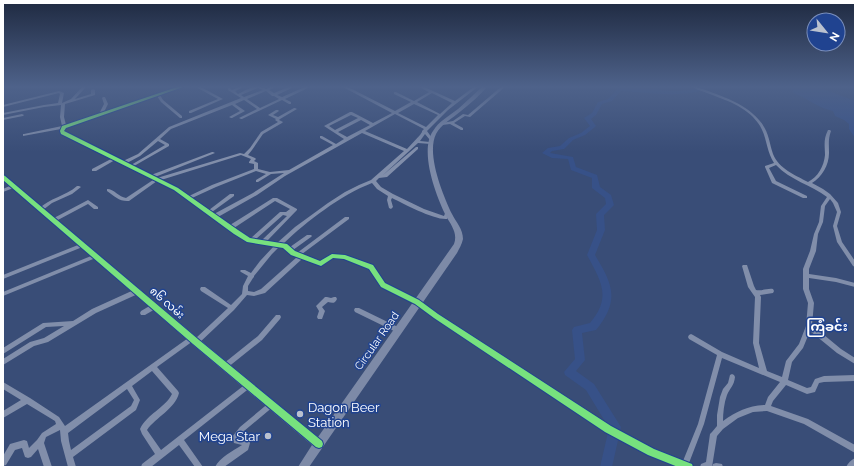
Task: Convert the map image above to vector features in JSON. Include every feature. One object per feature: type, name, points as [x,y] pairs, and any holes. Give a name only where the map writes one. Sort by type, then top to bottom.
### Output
[{"type":"main road","points":[[431,141],[433,134],[461,108]]},
{"type":"main road","name":"Circular Road","points":[[303,467],[454,251],[458,242],[459,236],[457,229],[439,190],[430,152],[431,141]]},
{"type":"main road","name":"၈၆ လမ်း","points":[[3,177],[194,340],[319,444]]},
{"type":"street","points":[[3,114],[38,108]]},
{"type":"street","points":[[61,108],[64,127],[62,130],[63,134],[176,189],[245,238],[285,246],[299,256],[321,264],[332,256],[345,257],[371,267],[383,285],[418,302],[436,316],[608,429],[651,452],[687,466],[720,354]]},
{"type":"street","points":[[103,114],[102,112],[104,108]]},
{"type":"street","points":[[24,135],[64,127],[121,108]]},
{"type":"street","points":[[170,108],[181,117]]},
{"type":"street","points":[[190,112],[200,108]]},
{"type":"street","points":[[123,163],[139,155],[174,126],[222,108]]},
{"type":"street","points":[[231,117],[243,111],[239,108]]},
{"type":"street","points":[[385,108],[425,130],[431,141],[416,142]]},
{"type":"street","points":[[215,216],[255,194],[289,171],[404,108]]},
{"type":"street","points":[[426,108],[440,115]]},
{"type":"street","points":[[3,462],[13,447],[24,444],[28,454],[40,443],[44,435],[62,428],[194,340],[232,308],[246,293],[246,285],[252,276],[263,260],[279,244],[333,202],[366,182],[373,181],[378,177],[407,151],[425,130],[448,108]]},
{"type":"street","points":[[442,124],[451,123],[464,115],[469,116],[478,108]]},
{"type":"street","points":[[744,108],[756,118],[766,133],[770,151],[776,164],[788,173],[809,183],[835,202],[839,212],[835,226],[840,242],[855,265]]},
{"type":"street","points":[[241,118],[260,109]]},
{"type":"street","points":[[278,118],[295,109]]},
{"type":"street","points":[[245,155],[251,149],[262,132],[280,122],[277,120],[278,118],[270,115],[277,111]]},
{"type":"street","points":[[347,139],[326,126],[349,113],[373,125]]},
{"type":"street","points":[[3,119],[22,115]]},
{"type":"street","points":[[335,132],[361,118]]},
{"type":"street","points":[[451,123],[462,129]]},
{"type":"street","points":[[362,130],[407,151]]},
{"type":"street","points":[[809,183],[816,180],[825,165],[827,154],[826,139],[829,132]]},
{"type":"street","points":[[321,137],[335,145]]},
{"type":"street","points":[[130,167],[168,145],[158,139]]},
{"type":"street","points":[[378,177],[385,176],[417,148]]},
{"type":"street","points":[[109,190],[123,200],[127,200],[156,178],[213,153]]},
{"type":"street","points":[[156,178],[240,154],[254,159],[252,162],[256,163],[256,170]]},
{"type":"street","points":[[94,170],[114,159]]},
{"type":"street","points":[[776,164],[767,167],[774,182],[805,197]]},
{"type":"street","points":[[188,198],[256,170],[270,173]]},
{"type":"street","points":[[258,181],[270,173],[289,171]]},
{"type":"street","points":[[373,181],[380,189],[404,202],[442,218],[445,218],[448,212]]},
{"type":"street","points":[[3,191],[14,186]]},
{"type":"street","points":[[41,209],[49,202],[74,191],[79,186]]},
{"type":"street","points":[[209,212],[232,195]]},
{"type":"street","points":[[391,195],[389,200],[391,207]]},
{"type":"street","points":[[767,408],[770,399],[784,382],[789,361],[801,346],[809,326],[811,303],[806,289],[806,269],[821,222],[823,206],[829,197]]},
{"type":"street","points":[[230,228],[275,199],[293,209]]},
{"type":"street","points":[[54,220],[88,202],[96,208]]},
{"type":"street","points":[[263,242],[295,212],[293,209]]},
{"type":"street","points":[[252,240],[282,213],[287,214],[293,209]]},
{"type":"street","points":[[246,293],[254,294],[263,291],[299,256],[347,218]]},
{"type":"street","points":[[290,250],[309,236]]},
{"type":"street","points":[[3,277],[83,245]]},
{"type":"street","points":[[3,294],[96,256]]},
{"type":"street","points":[[745,266],[751,288],[755,292],[759,304],[756,323],[756,343],[764,373]]},
{"type":"street","points":[[242,271],[252,276]]},
{"type":"street","points":[[806,276],[836,280],[855,285]]},
{"type":"street","points":[[203,289],[232,308]]},
{"type":"street","points":[[3,362],[32,344],[46,340],[72,323],[108,304],[122,300],[138,291]]},
{"type":"street","points":[[755,292],[760,293],[771,291]]},
{"type":"street","points":[[320,317],[322,311],[319,306],[327,299],[332,301],[334,299]]},
{"type":"street","points":[[143,313],[155,306]]},
{"type":"street","points":[[357,310],[398,330]]},
{"type":"street","points":[[225,366],[260,338],[278,317]]},
{"type":"street","points":[[3,351],[45,325],[72,323]]},
{"type":"street","points":[[809,326],[839,351],[855,361]]},
{"type":"street","points":[[691,337],[720,354],[784,382],[810,391],[817,381],[824,378],[855,378]]},
{"type":"street","points":[[153,367],[176,393],[176,396],[172,402],[155,415],[143,429],[160,455]]},
{"type":"street","points":[[721,426],[719,420],[724,396],[732,385],[732,377]]},
{"type":"street","points":[[3,385],[58,419],[62,428],[72,467]]},
{"type":"street","points":[[69,456],[134,408],[137,400],[128,385]]},
{"type":"street","points":[[145,467],[249,385]]},
{"type":"street","points":[[3,415],[28,400]]},
{"type":"street","points":[[219,467],[245,447],[246,443],[237,440],[236,437],[242,429],[272,404]]},
{"type":"street","points":[[704,467],[709,464],[714,434],[721,426],[736,416],[753,409],[767,408],[806,421],[855,449]]},
{"type":"street","points":[[180,440],[199,467]]},
{"type":"street","points":[[40,443],[48,467]]},
{"type":"street","points":[[850,467],[855,462]]},
{"type":"water","points":[[822,108],[855,108],[855,138],[849,129],[849,124],[835,116],[833,111]]},
{"type":"waterway","points":[[597,108],[594,114],[587,118],[593,126],[583,134],[571,139],[562,148],[550,149],[545,153],[548,155],[571,158],[573,168],[595,177],[596,188],[608,197],[610,205],[600,214],[601,230],[591,255],[604,280],[607,302],[605,309],[593,327],[577,330],[580,360],[569,372],[590,387],[615,427],[606,467]]},
{"type":"cycle path","points":[[120,108],[64,127],[62,131],[63,133],[176,189],[249,240],[285,246],[293,253],[321,264],[332,256],[345,257],[371,267],[383,285],[417,302],[608,429],[651,452],[689,467]]},
{"type":"cycle path","points":[[3,177],[196,342],[319,444]]},
{"type":"place","name":"Dagon Beer Station","points":[[300,414]]},
{"type":"place","name":"Mega Star","points":[[268,436]]},
{"type":"district","name":"ကြံခင်း","points":[[827,326]]}]
